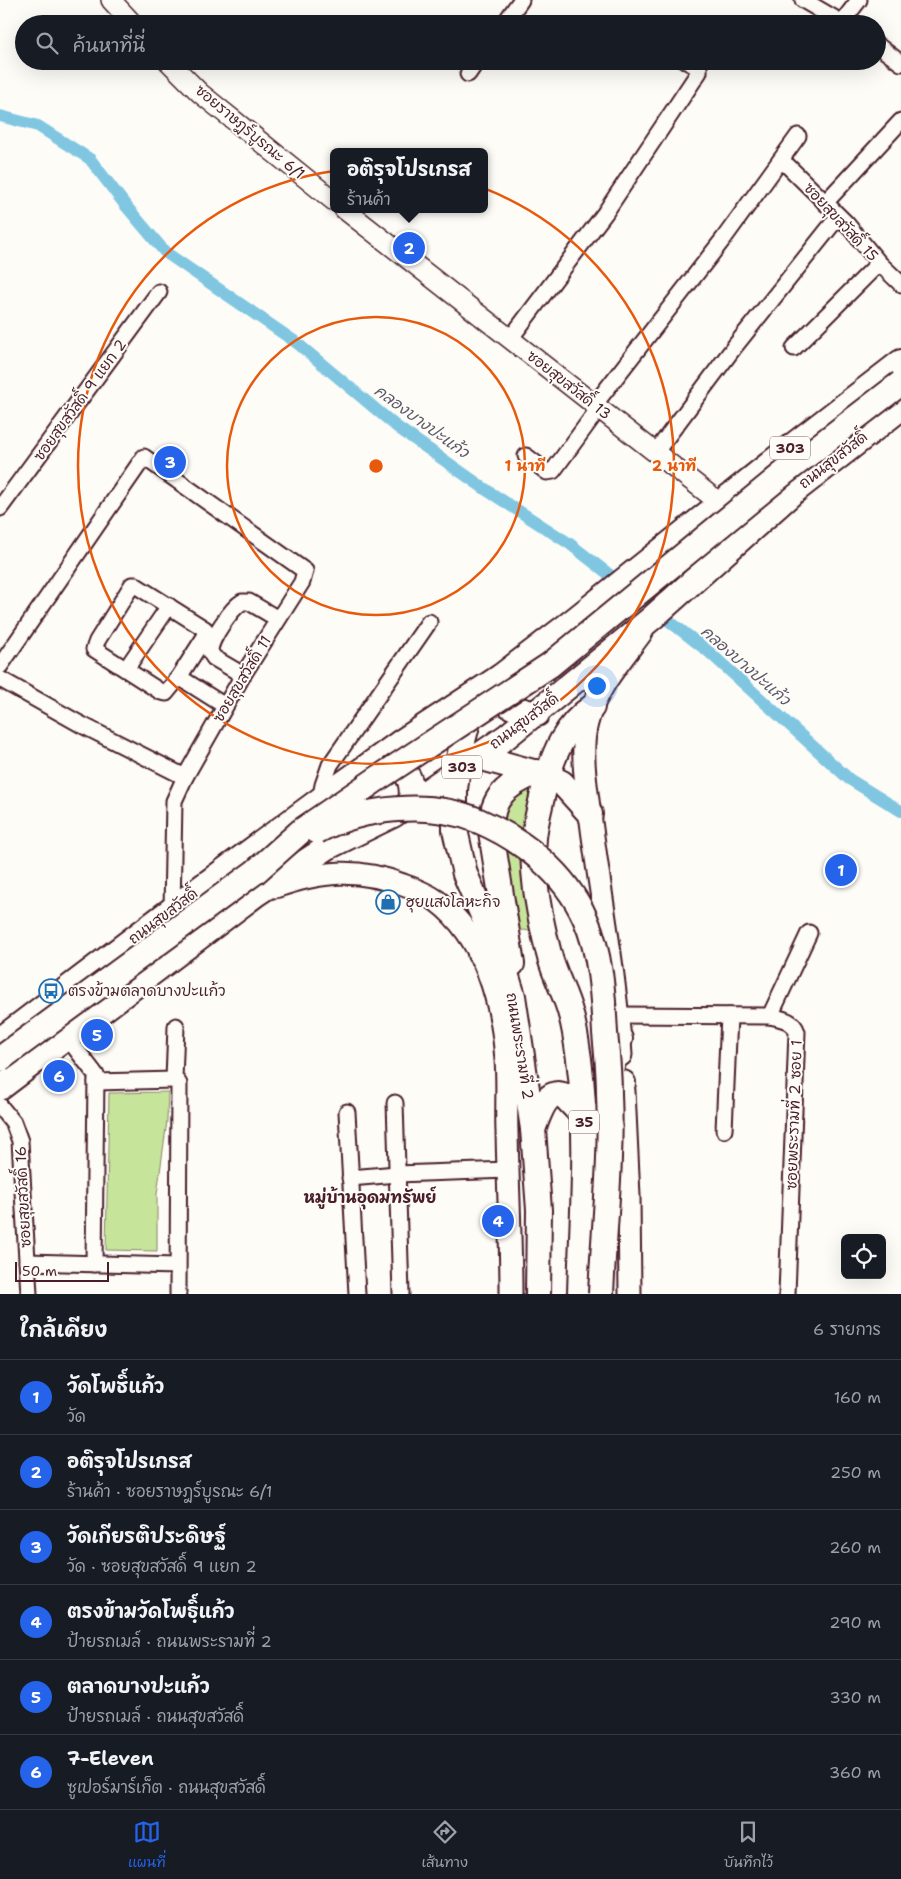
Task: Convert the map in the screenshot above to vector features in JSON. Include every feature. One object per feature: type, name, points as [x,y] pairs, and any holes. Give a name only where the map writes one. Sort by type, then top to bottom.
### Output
[{"type":"main road","name":"ถนนสุขสวัสดิ์","points":[[0,1040],[320,800],[401,742],[500,677],[573,622],[720,503],[901,362]]},
{"type":"main road","points":[[256,883],[301,831],[550,665],[784,473],[901,383]]},
{"type":"main road","name":"ถนนสุขสวัสดิ์","points":[[0,1088],[214,926],[256,883],[393,814],[411,803],[465,760],[537,714],[652,618],[792,493],[901,408]]},
{"type":"main road","name":"35","points":[[630,1294],[629,1196],[619,1015],[590,814],[583,749],[592,707],[603,685],[652,618]]},
{"type":"main road","points":[[500,677],[501,692],[505,702],[514,709],[537,714]]},
{"type":"main road","name":"ถนนพระรามที่ 2","points":[[478,692],[471,706],[465,760],[454,808],[459,851],[465,874],[500,955],[513,996],[533,1129],[538,1210],[538,1294]]},
{"type":"main road","name":"35","points":[[580,1294],[584,1117],[579,1060],[571,1014],[549,956],[534,860],[534,837],[543,774],[566,731],[578,717],[592,707]]},
{"type":"main road","points":[[401,742],[465,760],[543,774],[562,783],[590,814]]},
{"type":"main road","points":[[378,759],[402,769],[410,779],[411,803]]},
{"type":"main road","points":[[513,996],[512,955],[491,832],[492,813],[495,803],[508,786],[543,774]]},
{"type":"main road","points":[[0,1059],[256,883],[319,830],[358,816],[396,809],[415,808],[471,817],[502,831],[538,856],[562,882],[585,918],[593,942],[600,968],[609,1112],[601,1294]]},
{"type":"main road","name":"ถนนพระรามที่ 2","points":[[256,883],[295,880],[322,873],[361,873],[387,878],[418,891],[437,902],[460,925],[480,954],[493,987],[505,1051],[511,1294]]},
{"type":"main road","points":[[512,955],[520,946],[533,943],[549,956]]},
{"type":"main road","points":[[480,954],[513,996]]},
{"type":"main road","points":[[533,1129],[544,1105],[553,1095],[563,1095],[584,1117],[603,1091],[620,1039]]},
{"type":"main road","points":[[583,1160],[603,1136],[615,1113],[624,1083]]},
{"type":"street","points":[[111,0],[125,15]]},
{"type":"street","points":[[510,15],[521,0]]},
{"type":"street","points":[[802,0],[829,15]]},
{"type":"street","points":[[849,15],[859,0]]},
{"type":"street","points":[[886,51],[901,63]]},
{"type":"street","name":"ซอยราษฎร์บูรณะ 6/1","points":[[177,70],[200,93],[330,198]]},
{"type":"street","points":[[468,74],[471,70]]},
{"type":"street","points":[[510,339],[605,213],[698,70]]},
{"type":"street","points":[[825,203],[901,121]]},
{"type":"street","points":[[526,456],[547,472],[553,471],[597,406],[724,238],[798,136]]},
{"type":"street","name":"ซอยสุขสวัสดิ์ 15","points":[[780,161],[788,166],[846,223],[879,263],[901,284]]},
{"type":"street","name":"ซอยสุขสวัสดิ์ 13","points":[[349,213],[720,503]]},
{"type":"street","points":[[655,453],[734,346],[838,217]]},
{"type":"street","points":[[794,348],[879,263]]},
{"type":"street","name":"ซอยสุขสวัสดิ์ 9 แยก 2","points":[[0,508],[159,292]]},
{"type":"street","name":"ซอยสุขสวัสดิ์ 11","points":[[0,666],[144,457],[303,568],[305,575],[302,582],[242,675],[185,777],[174,801],[172,910]]},
{"type":"street","points":[[132,585],[135,585],[205,630],[206,635],[166,694],[126,670],[94,649],[97,641],[132,585]]},
{"type":"street","points":[[242,675],[214,658],[210,652],[212,641],[233,611],[242,602],[250,602],[278,619]]},
{"type":"street","points":[[126,670],[169,606]]},
{"type":"street","points":[[320,800],[330,765],[429,622]]},
{"type":"street","points":[[179,677],[225,706]]},
{"type":"street","points":[[0,679],[80,724],[185,777]]},
{"type":"street","points":[[770,1016],[809,934]]},
{"type":"street","name":"ซอยพระรามที่ 2 ซอย 1","points":[[619,1015],[770,1016],[788,1020],[795,1025],[797,1032],[787,1294]]},
{"type":"street","points":[[724,1130],[728,1016]]},
{"type":"street","points":[[174,1080],[176,1026]]},
{"type":"street","points":[[67,1037],[96,1075],[94,1264]]},
{"type":"street","points":[[96,1082],[177,1080],[178,1294]]},
{"type":"street","points":[[394,1103],[401,1294]]},
{"type":"street","name":"ซอยสุขสวัสดิ์ 16","points":[[0,1106],[13,1122],[20,1142],[29,1294]]},
{"type":"street","points":[[347,1112],[357,1294]]},
{"type":"street","points":[[350,1178],[397,1174],[508,1170]]},
{"type":"street","points":[[27,1262],[177,1266]]},
{"type":"green space","points":[[533,789],[534,932],[524,930],[518,932],[502,856],[501,810],[522,790]]},
{"type":"green space","points":[[168,1092],[167,1121],[157,1194],[157,1251],[106,1250],[109,1093]]},
{"type":"waterway","name":"คลองบางปะแก้ว","points":[[0,116],[38,126],[90,159],[165,252],[297,343],[397,427],[488,491],[570,544],[709,652],[849,779],[901,811]]},
{"type":"place","name":"อติรุจโปรเกรส","points":[[409,248]]},
{"type":"place","name":"วัดเกียรติประดิษฐ์","points":[[170,462]]},
{"type":"place","name":"วัดโพธิ์แก้ว","points":[[841,870]]},
{"type":"place","name":"ฮุยแสงโลหะกิจ","points":[[388,902]]},
{"type":"place","name":"ตรงข้ามตลาดบางปะแก้ว","points":[[51,991]]},
{"type":"place","name":"ตลาดบางปะแก้ว","points":[[97,1035]]},
{"type":"place","name":"7-Eleven","points":[[59,1076]]},
{"type":"place","name":"ตรงข้ามวัดโพธฺิ์แก้ว","points":[[498,1221]]},
{"type":"district","name":"หมู่บ้านอุดมทรัพย์","points":[[370,1197]]}]
